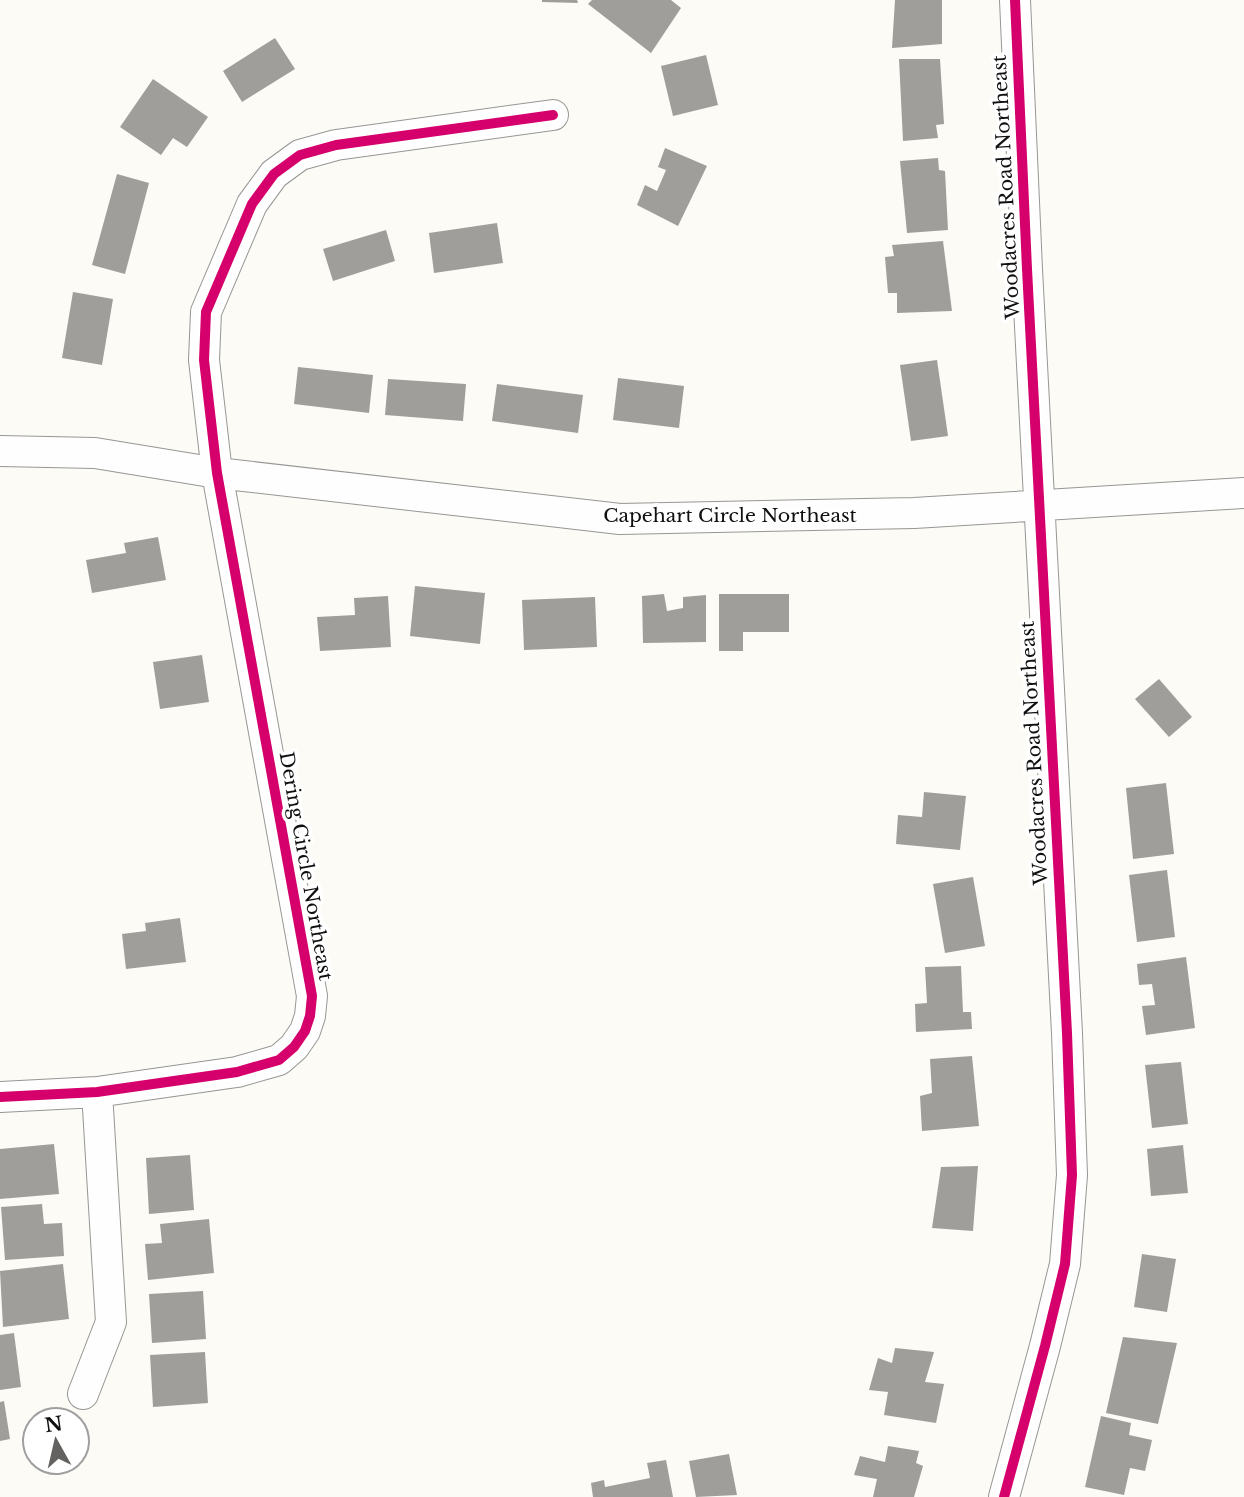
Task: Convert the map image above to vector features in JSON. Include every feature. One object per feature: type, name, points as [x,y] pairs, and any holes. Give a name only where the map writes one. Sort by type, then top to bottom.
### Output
[{"type":"street","name":"Woodacres Road Northeast","points":[[1004,1497],[1065,1264],[1072,1175],[1015,0]]},
{"type":"street","name":"Dering Circle Northeast","points":[[0,1097],[97,1092],[237,1072],[279,1060],[294,1047],[305,1031],[312,996],[217,472],[204,360],[206,312],[252,204],[274,174],[300,155],[337,145],[553,115]]},
{"type":"street","points":[[0,451],[95,453],[217,472]]},
{"type":"street","name":"Capehart Circle Northeast","points":[[217,472],[620,519],[914,513],[1244,493]]},
{"type":"street","points":[[83,1394],[111,1322],[97,1092]]},
{"type":"building","points":[[577,0],[578,3],[542,2]]},
{"type":"building","points":[[592,0],[671,0],[681,8],[651,53],[588,4]]},
{"type":"building","points":[[895,0],[942,0],[942,44],[892,48]]},
{"type":"building","points":[[275,38],[295,69],[242,102],[223,71]]},
{"type":"building","points":[[706,55],[718,105],[673,116],[661,66]]},
{"type":"building","points":[[899,59],[940,59],[944,124],[936,125],[938,138],[903,141]]},
{"type":"building","points":[[153,79],[208,117],[187,147],[173,138],[161,155],[120,127]]},
{"type":"building","points":[[665,148],[707,166],[678,226],[637,205],[645,185],[657,191],[666,170],[658,167]]},
{"type":"building","points":[[938,158],[939,170],[945,171],[948,230],[907,233],[900,161]]},
{"type":"building","points":[[117,174],[149,183],[125,274],[92,265]]},
{"type":"building","points":[[497,223],[503,263],[434,273],[429,233]]},
{"type":"building","points":[[386,230],[395,261],[333,281],[323,249]]},
{"type":"building","points":[[943,241],[952,311],[897,313],[897,293],[888,293],[885,257],[894,256],[892,245]]},
{"type":"building","points":[[73,292],[113,299],[102,365],[62,358]]},
{"type":"building","points":[[937,360],[948,436],[911,441],[900,365]]},
{"type":"building","points":[[298,367],[373,375],[369,413],[294,404]]},
{"type":"building","points":[[618,378],[684,386],[679,428],[613,420]]},
{"type":"building","points":[[388,379],[466,384],[463,421],[385,415]]},
{"type":"building","points":[[497,384],[583,395],[578,433],[492,421]]},
{"type":"building","points":[[158,537],[166,580],[92,593],[86,560],[126,553],[124,543]]},
{"type":"building","points":[[415,586],[485,593],[480,644],[410,636]]},
{"type":"building","points":[[664,594],[667,611],[683,608],[683,597],[706,595],[706,642],[643,643],[642,596]]},
{"type":"building","points":[[719,594],[789,594],[789,632],[743,632],[743,651],[719,651]]},
{"type":"building","points":[[388,596],[391,647],[320,651],[317,617],[355,615],[354,598]]},
{"type":"building","points":[[595,597],[597,647],[524,650],[522,600]]},
{"type":"building","points":[[202,655],[209,702],[160,709],[153,662]]},
{"type":"building","points":[[1159,679],[1192,717],[1169,737],[1135,699]]},
{"type":"building","points":[[1166,783],[1174,854],[1133,859],[1126,788]]},
{"type":"building","points":[[924,792],[966,796],[960,850],[896,844],[898,815],[922,817]]},
{"type":"building","points":[[1167,870],[1175,937],[1137,942],[1129,875]]},
{"type":"building","points":[[973,877],[985,946],[945,953],[933,884]]},
{"type":"building","points":[[180,918],[186,962],[126,969],[122,934],[146,931],[145,923]]},
{"type":"building","points":[[1186,957],[1195,1028],[1146,1035],[1142,1006],[1155,1005],[1152,984],[1139,985],[1137,964]]},
{"type":"building","points":[[961,966],[963,1012],[971,1012],[972,1029],[916,1032],[915,1004],[927,1003],[925,967]]},
{"type":"building","points":[[972,1056],[979,1126],[922,1131],[920,1096],[932,1093],[930,1059]]},
{"type":"building","points":[[1181,1062],[1188,1124],[1152,1128],[1145,1065]]},
{"type":"building","points":[[54,1144],[59,1194],[0,1199],[0,1149]]},
{"type":"building","points":[[1183,1145],[1188,1193],[1151,1196],[1147,1149]]},
{"type":"building","points":[[190,1155],[194,1210],[149,1214],[146,1158]]},
{"type":"building","points":[[978,1166],[973,1231],[932,1228],[941,1167]]},
{"type":"building","points":[[42,1204],[44,1224],[62,1223],[64,1256],[5,1260],[1,1207]]},
{"type":"building","points":[[209,1219],[214,1273],[148,1280],[145,1244],[162,1243],[160,1224]]},
{"type":"building","points":[[1142,1254],[1176,1259],[1167,1312],[1134,1307]]},
{"type":"building","points":[[63,1264],[69,1319],[3,1327],[0,1271]]},
{"type":"building","points":[[203,1291],[206,1339],[152,1343],[149,1294]]},
{"type":"building","points":[[14,1333],[21,1387],[0,1390],[0,1335]]},
{"type":"building","points":[[1123,1337],[1177,1343],[1158,1424],[1106,1413]]},
{"type":"building","points":[[895,1348],[934,1352],[925,1382],[944,1384],[936,1423],[884,1415],[888,1392],[869,1390],[878,1358],[892,1363]]},
{"type":"building","points":[[205,1352],[208,1403],[153,1407],[150,1355]]},
{"type":"building","points":[[4,1401],[10,1439],[0,1441],[0,1402]]},
{"type":"building","points":[[1101,1416],[1131,1423],[1129,1435],[1152,1440],[1145,1471],[1130,1468],[1124,1495],[1085,1487]]},
{"type":"building","points":[[888,1446],[919,1451],[916,1463],[923,1466],[914,1497],[873,1497],[877,1479],[854,1475],[860,1456],[885,1462]]},
{"type":"building","points":[[729,1454],[737,1495],[696,1497],[689,1461]]},
{"type":"building","points":[[666,1460],[673,1497],[593,1497],[591,1483],[604,1480],[605,1487],[650,1478],[647,1463]]},
{"type":"cycle path","points":[[1004,1497],[1065,1264],[1072,1175],[1015,0]]},
{"type":"cycle path","points":[[0,1097],[97,1092],[237,1072],[279,1060],[294,1047],[305,1031],[312,996],[217,473],[204,360],[206,312],[252,204],[274,174],[300,155],[336,145],[553,115]]}]
